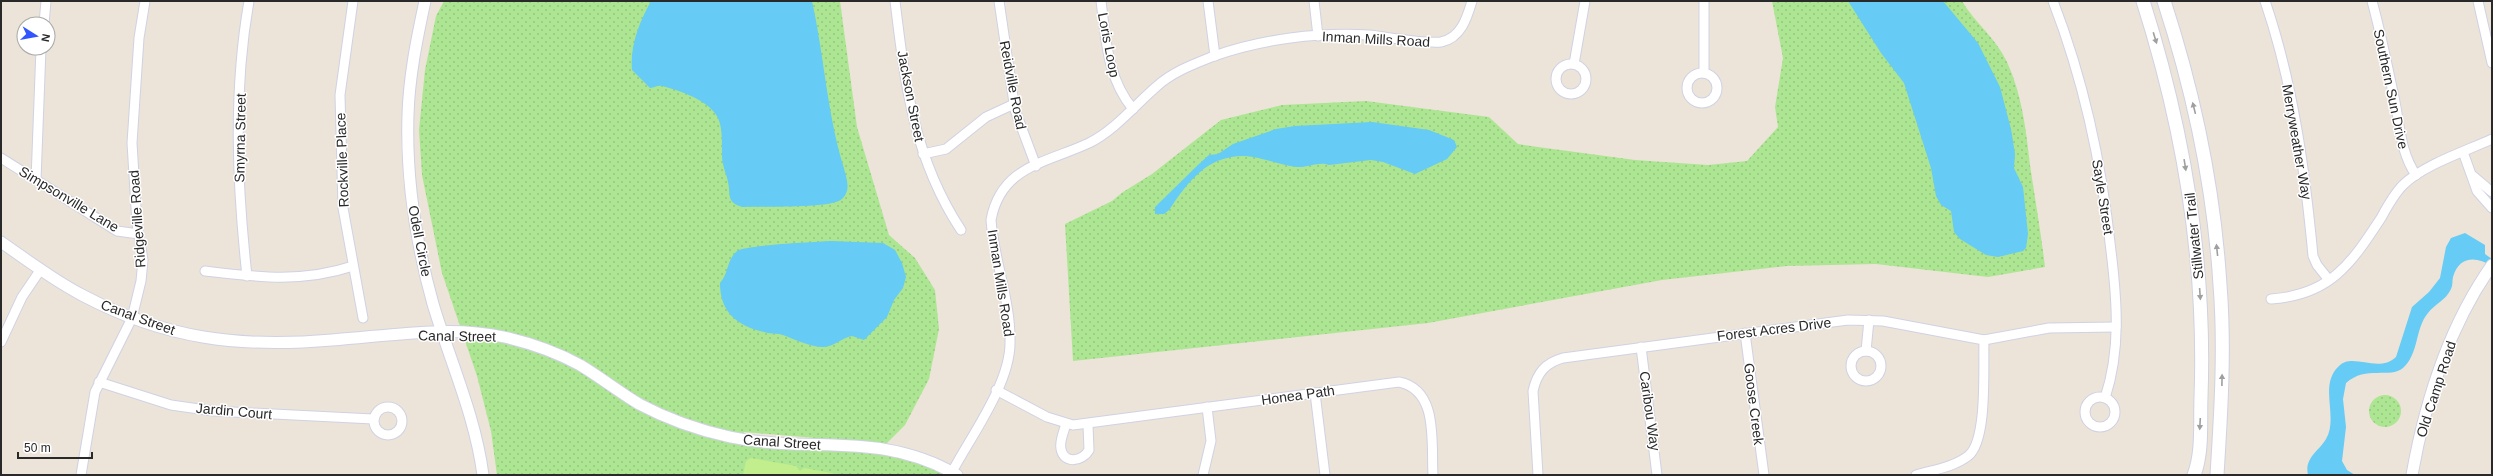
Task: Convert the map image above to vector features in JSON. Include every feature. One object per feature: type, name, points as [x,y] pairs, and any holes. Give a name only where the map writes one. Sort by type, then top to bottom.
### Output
[{"type":"main road","name":"Stillwater Trail","points":[[2143,1],[2176,117],[2195,228],[2200,294],[2202,366],[2199,450],[2194,475]]},
{"type":"main road","name":"Stillwater Trail","points":[[2164,1],[2177,39],[2199,128],[2215,232],[2220,285],[2222,354],[2217,475]]},
{"type":"street","points":[[45,16],[46,1]]},
{"type":"street","name":"Ridgeville Road","points":[[81,475],[95,392],[132,318],[142,267],[132,143],[139,38],[145,1]]},
{"type":"street","name":"Smyrna Street","points":[[247,276],[240,208],[237,139],[245,23],[249,1]]},
{"type":"street","name":"Rockville Place","points":[[353,1],[340,95],[343,208],[362,318]]},
{"type":"street","name":"Odell Circle","points":[[425,1],[416,47],[408,115],[412,200],[419,242],[443,332],[474,424],[483,475]]},
{"type":"street","name":"Jackson Street","points":[[895,1],[909,101],[923,154],[936,189],[961,230]]},
{"type":"street","name":"Reidville Road","points":[[999,1],[1014,104],[1021,131],[1036,166]]},
{"type":"street","name":"Loris Loop","points":[[1101,1],[1113,75],[1119,90],[1133,109]]},
{"type":"street","points":[[1208,1],[1215,56]]},
{"type":"street","points":[[1314,1],[1318,36]]},
{"type":"street","name":"Inman Mills Road","points":[[954,474],[996,390],[1006,365],[1010,333],[991,220],[993,206],[1006,183],[1016,175],[1100,137],[1167,78],[1215,56],[1265,43],[1318,36],[1365,35],[1442,42],[1457,34],[1463,26],[1472,1]]},
{"type":"street","points":[[1574,64],[1586,1]]},
{"type":"street","points":[[1704,1],[1704,73]]},
{"type":"street","name":"Sayle Street","points":[[2054,1],[2081,85],[2099,165],[2113,271],[2116,326],[2115,364],[2105,398]]},
{"type":"street","name":"Merryweather Way","points":[[2265,1],[2296,127],[2304,172],[2313,256],[2317,265],[2329,280]]},
{"type":"street","name":"Southern Sun Drive","points":[[2372,1],[2386,58],[2402,144],[2410,166],[2416,175]]},
{"type":"street","points":[[2478,1],[2492,63]]},
{"type":"street","points":[[36,180],[41,56]]},
{"type":"street","points":[[923,154],[946,149],[986,117],[1014,104]]},
{"type":"street","points":[[2271,299],[2300,295],[2329,280],[2348,266],[2402,186],[2416,175],[2463,152],[2492,140]]},
{"type":"street","points":[[2463,152],[2473,176],[2477,191],[2492,208]]},
{"type":"street","name":"Simpsonville Lane","points":[[1,158],[117,231],[139,234]]},
{"type":"street","points":[[2473,176],[2492,192]]},
{"type":"street","name":"Canal Street","points":[[1,242],[79,294],[132,318],[195,337],[228,342],[286,344],[443,332],[502,336],[555,352],[580,365],[639,403],[663,416],[709,432],[767,443],[874,446],[923,458],[954,474]]},
{"type":"street","points":[[205,271],[247,276],[299,278],[332,273],[353,266]]},
{"type":"street","points":[[1,342],[22,298],[41,269]]},
{"type":"street","name":"Old Camp Road","points":[[2412,475],[2427,410],[2444,358],[2454,332],[2490,269]]},
{"type":"street","points":[[1866,351],[1870,320]]},
{"type":"street","name":"Forest Acres Drive","points":[[1538,475],[1533,391],[1539,372],[1546,364],[1563,358],[1822,322],[1870,320],[1984,340],[2049,328],[2116,326]]},
{"type":"street","name":"Goose Creek","points":[[1745,333],[1764,475]]},
{"type":"street","points":[[1916,475],[1962,460],[1974,450],[1980,430],[1984,340]]},
{"type":"street","name":"Caribou Way","points":[[1641,347],[1657,475]]},
{"type":"street","name":"Jardin Court","points":[[99,382],[171,405],[213,411],[373,419]]},
{"type":"street","name":"Honea Path","points":[[996,390],[1047,417],[1066,424],[1088,425],[1207,407],[1399,382],[1416,388],[1427,404],[1433,475]]},
{"type":"street","points":[[1316,393],[1325,475]]},
{"type":"street","points":[[1203,475],[1211,441],[1207,407]]},
{"type":"street","points":[[1066,424],[1060,447],[1062,452],[1071,460],[1082,459],[1090,450],[1088,425]]},
{"type":"green space","points":[[444,1],[840,1],[857,127],[889,235],[915,258],[935,290],[939,329],[929,379],[905,425],[886,444],[744,432],[738,444],[788,450],[874,451],[921,463],[946,475],[497,475],[491,431],[477,376],[442,273],[422,175],[419,130],[425,70],[436,16]]},
{"type":"green space","points":[[1772,1],[1962,1],[2002,53],[2012,74],[2020,99],[2045,267],[1988,277],[1876,264],[1787,266],[1662,280],[1428,323],[1073,361],[1065,224],[1112,201],[1123,192],[1152,174],[1221,120],[1282,105],[1366,101],[1489,117],[1518,144],[1635,160],[1708,165],[1747,161],[1778,127],[1775,107],[1783,58]]},
{"type":"green space","points":[[2382,395],[2388,395],[2398,402],[2401,411],[2400,417],[2394,424],[2388,427],[2382,427],[2372,420],[2369,414],[2369,408],[2376,398]]},
{"type":"green space","points":[[751,458],[796,466],[800,471],[804,468],[843,475],[743,475],[746,461]]},
{"type":"water","points":[[651,1],[812,1],[833,125],[848,187],[847,192],[842,199],[836,202],[811,206],[743,207],[732,201],[730,198],[728,180],[723,164],[722,136],[720,123],[717,116],[703,102],[682,92],[662,86],[650,88],[632,70],[632,52],[636,34]]},
{"type":"water","points":[[1848,1],[1943,1],[1978,43],[2000,87],[2011,129],[2015,154],[2014,168],[2023,187],[2028,234],[2026,248],[2023,251],[1998,257],[1986,255],[1960,239],[1954,232],[1951,211],[1941,205],[1936,196],[1931,168],[1904,83],[1881,53]]},
{"type":"water","points":[[1372,122],[1429,130],[1454,140],[1457,147],[1447,159],[1415,174],[1383,162],[1371,160],[1297,167],[1245,156],[1232,157],[1209,165],[1191,180],[1169,210],[1164,214],[1155,214],[1155,207],[1209,155],[1218,154],[1233,144],[1276,129],[1295,126]]},
{"type":"water","points":[[2465,233],[2485,245],[2485,254],[2492,259],[2492,266],[2474,260],[2469,260],[2459,265],[2453,277],[2452,286],[2449,293],[2428,313],[2424,319],[2412,356],[2403,368],[2398,371],[2369,373],[2354,378],[2346,383],[2343,399],[2346,427],[2342,461],[2347,470],[2355,475],[2308,475],[2307,469],[2310,459],[2326,439],[2329,430],[2331,421],[2329,392],[2333,374],[2339,366],[2345,362],[2358,361],[2381,364],[2389,362],[2396,357],[2412,307],[2429,292],[2440,278],[2446,247],[2451,238]]},
{"type":"water","points":[[830,241],[883,243],[895,250],[902,263],[906,277],[903,288],[894,300],[887,317],[864,340],[852,336],[827,347],[815,346],[781,334],[768,333],[748,327],[740,323],[728,311],[723,303],[720,283],[733,255],[737,251],[766,245]]}]
